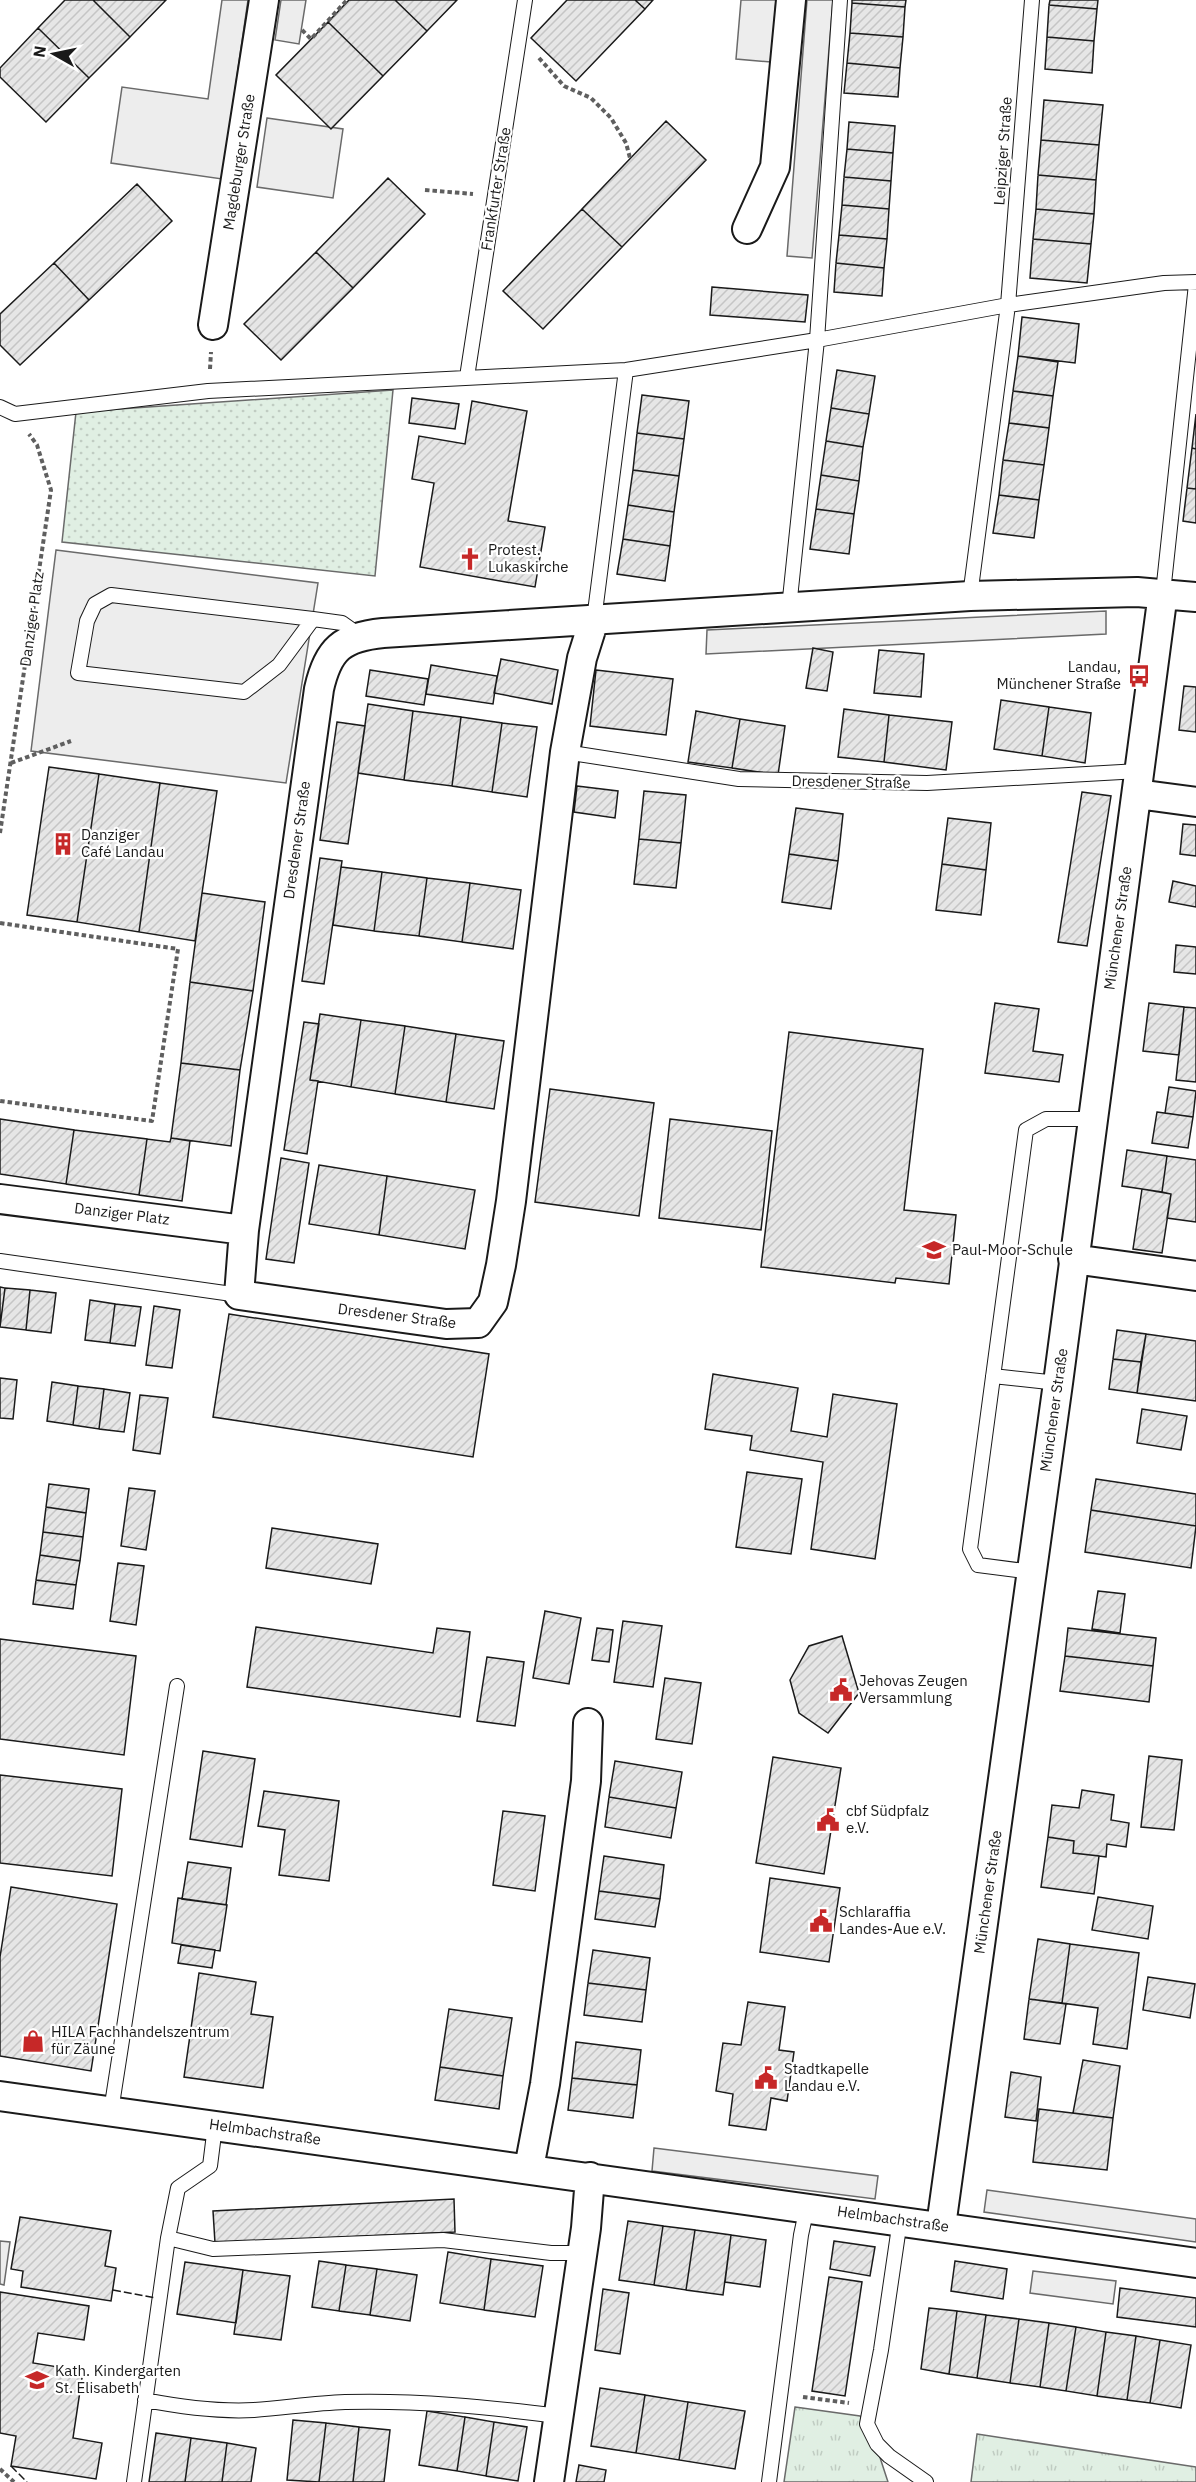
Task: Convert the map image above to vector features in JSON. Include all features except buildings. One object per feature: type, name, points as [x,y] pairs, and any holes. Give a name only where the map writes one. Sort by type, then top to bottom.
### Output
[{"type":"street","name":"Magdeburger Straße","points":[[213,325],[264,0]]},
{"type":"street","points":[[747,229],[775,167],[791,0]]},
{"type":"street","points":[[359,635],[970,596],[1163,593],[1196,597]]},
{"type":"street","name":"Münchener Straße","points":[[941,2226],[1058,1383],[1163,593]]},
{"type":"street","name":"Dresdener Straße","points":[[359,635],[343,644],[329,657],[319,689],[244,1230],[239,1295],[446,1324],[478,1323],[493,1302],[511,1202],[565,752],[582,658],[594,620]]},
{"type":"street","points":[[1138,783],[1196,801]]},
{"type":"street","name":"Danziger Platz","points":[[0,1199],[244,1230]]},
{"type":"street","points":[[1073,1259],[1196,1276]]},
{"type":"street","points":[[530,2168],[545,2084],[583,1805],[588,1723]]},
{"type":"street","name":"Helmbachstraße","points":[[0,2096],[530,2168],[1196,2263]]},
{"type":"street","points":[[549,2482],[582,2253],[590,2177]]},
{"type":"lane","name":"Frankfurter Straße","points":[[467,377],[525,0]]},
{"type":"lane","points":[[789,609],[818,340],[840,0]]},
{"type":"lane","name":"Leipziger Straße","points":[[1008,305],[1032,0]]},
{"type":"lane","points":[[0,407],[15,414],[208,392],[626,370],[818,340],[1008,305],[1164,283],[1196,283],[1163,593]]},
{"type":"lane","points":[[970,596],[1008,305]]},
{"type":"lane","points":[[594,620],[626,370]]},
{"type":"lane","points":[[313,619],[279,665],[244,692],[78,674],[87,621],[95,604],[111,595],[313,619],[342,623],[359,635]]},
{"type":"lane","name":"Dresdener Straße","points":[[565,752],[751,780],[1138,783]]},
{"type":"lane","points":[[1032,1572],[978,1565],[970,1549],[1026,1130],[1046,1119],[1092,1119]]},
{"type":"lane","name":"Dresdener Straße","points":[[0,1261],[239,1295]]},
{"type":"lane","points":[[993,1376],[1058,1383]]},
{"type":"lane","points":[[111,2111],[177,1686]]},
{"type":"lane","points":[[134,2482],[168,2238],[178,2188],[210,2166],[215,2126]]},
{"type":"lane","points":[[769,2482],[801,2235],[807,2207]]},
{"type":"lane","points":[[900,2220],[867,2424],[877,2444],[926,2482]]},
{"type":"lane","points":[[168,2238],[213,2249],[443,2240],[551,2253],[582,2253]]},
{"type":"lane","points":[[145,2400],[212,2410],[252,2410],[343,2402],[408,2401],[483,2406],[558,2416]]},
{"type":"path","points":[[302,30],[311,39],[343,1]]},
{"type":"path","points":[[535,54],[564,86],[591,98],[611,118],[626,143],[630,158]]},
{"type":"path","points":[[425,190],[495,196]]},
{"type":"path","points":[[208,392],[213,325]]},
{"type":"path","name":"Danziger Platz","points":[[0,833],[51,490],[37,445],[15,414]]},
{"type":"path","points":[[11,763],[71,741]]},
{"type":"path","points":[[0,923],[178,949],[152,1121],[0,1101]]},
{"type":"path","points":[[782,2395],[871,2405]]},
{"type":"path","points":[[0,2469],[14,2482]]},
{"type":"green space","points":[[393,390],[375,576],[62,542],[76,412]]},
{"type":"green space","points":[[795,2407],[860,2416],[870,2427],[888,2482],[784,2482]]},
{"type":"green space","points":[[977,2434],[1196,2467],[1196,2482],[971,2482]]},
{"type":"shaded area","points":[[222,0],[248,0],[222,179],[111,163],[122,87],[208,99]]},
{"type":"shaded area","points":[[281,0],[306,0],[299,44],[275,40]]},
{"type":"shaded area","points":[[741,0],[776,0],[771,62],[736,59]]},
{"type":"shaded area","points":[[807,0],[833,0],[812,258],[787,256]]},
{"type":"shaded area","points":[[267,118],[343,129],[333,198],[257,187]]},
{"type":"shaded area","points":[[56,550],[318,583],[286,783],[31,751]]},
{"type":"shaded area","points":[[1106,611],[1106,634],[706,654],[707,630]]},
{"type":"shaded area","points":[[654,2148],[878,2176],[875,2199],[652,2171]]},
{"type":"shaded area","points":[[987,2190],[1196,2219],[1196,2242],[984,2212]]},
{"type":"shaded area","points":[[0,2241],[10,2242],[4,2285],[0,2284]]},
{"type":"shaded area","points":[[1033,2271],[1116,2281],[1113,2304],[1030,2293]]},
{"type":"fence","points":[[113,2290],[156,2298]]},
{"type":"fence","points":[[11,2466],[27,2482]]},
{"type":"place","name":"Protest. Lukaskirche","points":[[470,559]]},
{"type":"place","name":"Landau, Münchener Straße","points":[[1139,676]]},
{"type":"place","name":"Danziger Café Landau","points":[[63,844]]},
{"type":"place","name":"Paul-Moor-Schule","points":[[934,1250]]},
{"type":"place","name":"Jehovas Zeugen Versammlung","points":[[841,1690]]},
{"type":"place","name":"cbf Südpfalz e.V.","points":[[828,1820]]},
{"type":"place","name":"Schlaraffia Landes-Aue e.V.","points":[[821,1921]]},
{"type":"place","name":"HILA Fachhandelszentrum für Zäune","points":[[33,2041]]},
{"type":"place","name":"Stadtkapelle Landau e.V.","points":[[766,2078]]},
{"type":"place","name":"Kath. Kindergarten St. Elisabeth","points":[[37,2380]]}]
